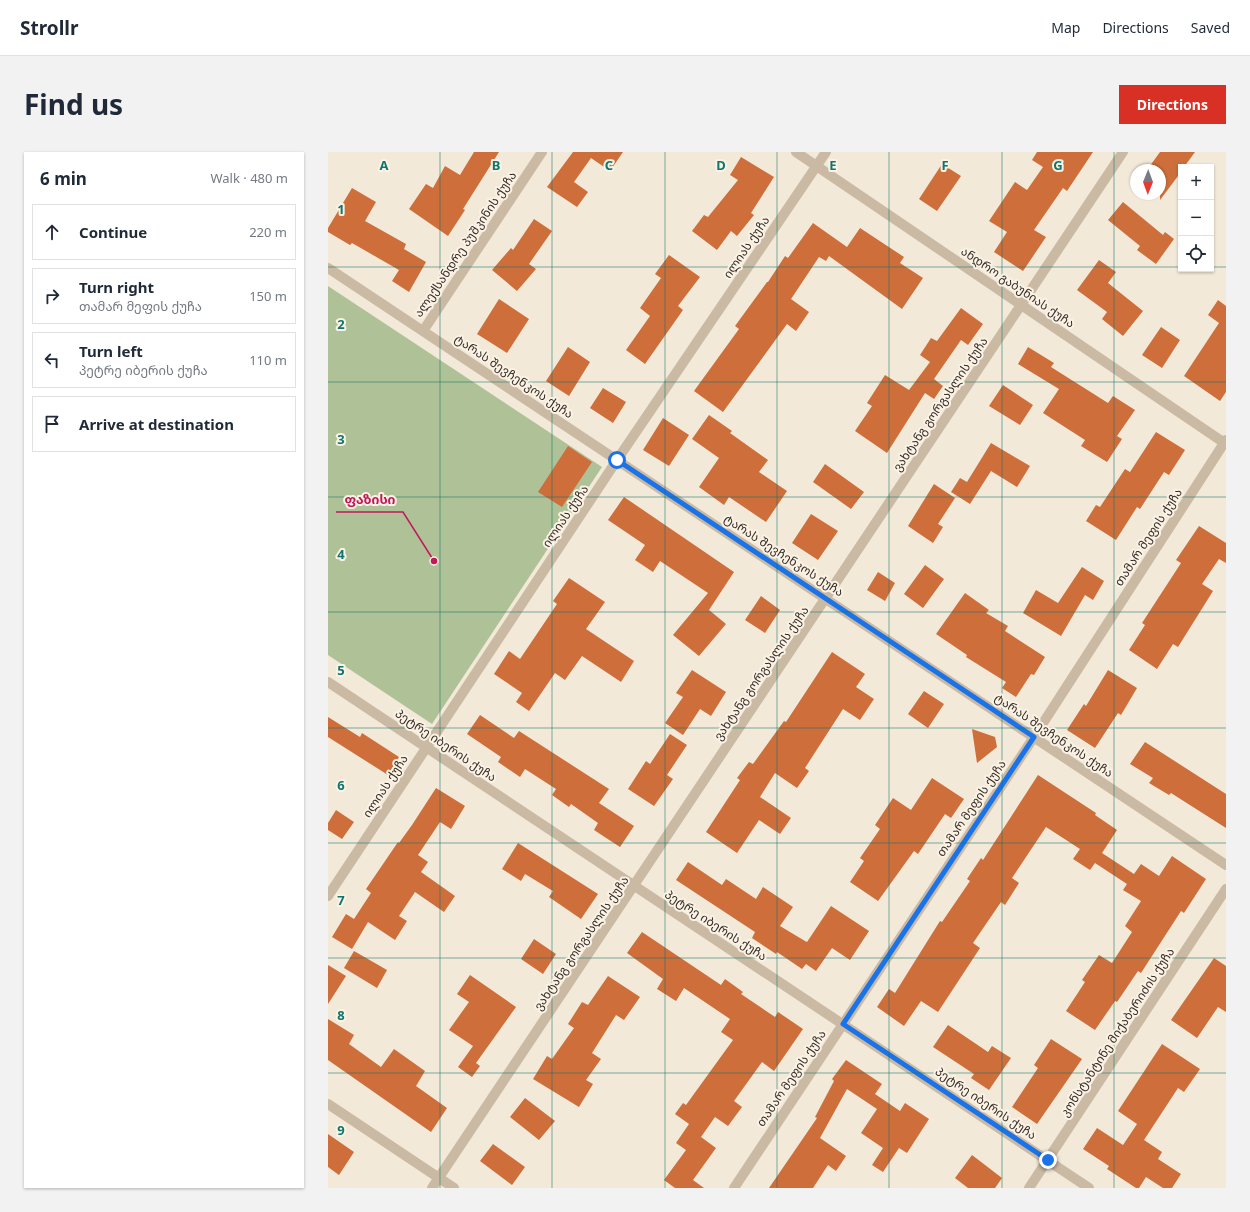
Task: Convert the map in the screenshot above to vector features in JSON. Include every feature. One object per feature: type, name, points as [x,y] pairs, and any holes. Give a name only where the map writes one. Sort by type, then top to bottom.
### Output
[{"type":"street","name":"ალექსანდრე პუშკინის ქუჩა","points":[[423,331],[542,152]]},
{"type":"street","name":"ანდრო გაბუნიას ქუჩა","points":[[796,152],[1225,442]]},
{"type":"street","name":"ილიას ქუჩა","points":[[328,896],[617,460],[826,152]]},
{"type":"street","name":"ვახტანგ გორგასლის ქუჩა","points":[[432,1188],[1123,152]]},
{"type":"street","name":"ტარას შევჩენკოს ქუჩა","points":[[328,268],[1226,864]]},
{"type":"street","name":"თამარ მეფის ქუჩა","points":[[734,1188],[1034,737],[1225,442]]},
{"type":"street","name":"პეტრე იბერის ქუჩა","points":[[328,682],[634,887],[1089,1188]]},
{"type":"street","name":"კონსტანტინე მიქაბერიძის ქუჩა","points":[[1029,1188],[1226,889]]},
{"type":"street","points":[[328,1104],[454,1188]]},
{"type":"green space","points":[[328,286],[602,467],[432,724],[328,655]]},
{"type":"building","points":[[474,152],[499,152],[448,236],[409,209],[426,184],[433,188],[445,166],[460,175]]},
{"type":"building","points":[[573,152],[623,152],[610,171],[591,158],[574,182],[588,192],[577,207],[547,187]]},
{"type":"building","points":[[1037,152],[1093,152],[1067,191],[1063,188],[1034,230],[1046,237],[1023,271],[994,252],[1007,232],[989,221],[1015,182],[1027,190],[1043,167],[1032,160]]},
{"type":"building","points":[[1160,152],[1195,152],[1186,164],[1178,164],[1178,176],[1166,192],[1166,164],[1151,164]]},
{"type":"building","points":[[741,157],[774,177],[751,213],[754,215],[737,236],[731,231],[717,250],[692,231],[704,215],[708,217],[738,180],[730,175]]},
{"type":"building","points":[[942,164],[961,176],[937,211],[919,199]]},
{"type":"building","points":[[352,188],[376,202],[365,221],[406,244],[404,249],[426,262],[409,292],[392,281],[399,270],[352,243],[350,245],[328,232],[328,228]]},
{"type":"building","points":[[1123,202],[1163,235],[1165,232],[1174,239],[1156,264],[1137,250],[1140,246],[1108,220]]},
{"type":"building","points":[[534,219],[552,231],[529,264],[536,269],[517,291],[492,270],[511,248],[513,250]]},
{"type":"building","points":[[813,223],[847,247],[860,228],[904,257],[900,263],[923,278],[902,309],[829,256],[826,261],[819,257],[791,299],[809,312],[796,331],[787,324],[723,412],[694,391],[739,329],[735,326],[768,282],[785,256],[788,258]]},
{"type":"building","points":[[669,255],[700,277],[678,306],[683,310],[645,364],[626,350],[650,316],[640,308],[661,278],[655,274]]},
{"type":"building","points":[[1099,260],[1116,272],[1108,283],[1143,311],[1123,336],[1102,319],[1107,312],[1077,290]]},
{"type":"building","points":[[499,299],[529,319],[507,353],[477,334]]},
{"type":"building","points":[[1218,300],[1226,306],[1226,392],[1220,401],[1184,376],[1219,323],[1208,315]]},
{"type":"building","points":[[961,308],[983,324],[968,345],[961,340],[934,379],[943,386],[934,399],[925,393],[887,453],[855,431],[872,406],[867,403],[885,375],[909,390],[930,362],[920,355],[931,338],[937,341]]},
{"type":"building","points":[[1161,327],[1180,340],[1162,368],[1142,355]]},
{"type":"building","points":[[568,347],[590,362],[569,396],[546,381]]},
{"type":"building","points":[[1028,347],[1054,363],[1051,367],[1108,403],[1113,396],[1135,410],[1117,436],[1122,439],[1107,462],[1081,446],[1085,440],[1043,413],[1059,389],[1018,364]]},
{"type":"building","points":[[1003,385],[1033,405],[1020,425],[989,406]]},
{"type":"building","points":[[603,388],[626,402],[613,423],[590,408]]},
{"type":"building","points":[[709,415],[732,431],[730,433],[768,460],[759,472],[787,491],[766,522],[729,497],[724,505],[699,487],[719,458],[692,439]]},
{"type":"building","points":[[663,418],[689,435],[669,466],[643,450]]},
{"type":"building","points":[[1156,432],[1185,450],[1169,475],[1164,472],[1140,509],[1137,507],[1116,540],[1086,521],[1096,505],[1100,507],[1125,469],[1130,472]]},
{"type":"building","points":[[991,443],[1030,466],[1017,487],[991,471],[970,504],[951,492],[960,478],[967,482]]},
{"type":"building","points":[[568,446],[592,462],[562,507],[538,492]]},
{"type":"building","points":[[825,464],[864,492],[851,509],[813,482]]},
{"type":"building","points":[[934,484],[955,498],[938,524],[943,527],[933,543],[908,526]]},
{"type":"building","points":[[624,497],[734,572],[709,610],[726,624],[699,656],[673,635],[708,593],[660,561],[653,572],[635,560],[645,545],[608,520]]},
{"type":"building","points":[[811,514],[838,531],[818,560],[792,543]]},
{"type":"building","points":[[1199,526],[1226,543],[1226,563],[1219,559],[1202,584],[1213,591],[1178,647],[1173,644],[1157,669],[1129,650],[1145,625],[1142,623],[1181,563],[1176,560]]},
{"type":"building","points":[[925,565],[944,579],[923,608],[904,594]]},
{"type":"building","points":[[1082,567],[1104,581],[1093,600],[1085,595],[1061,636],[1023,613],[1036,590],[1058,603]]},
{"type":"building","points":[[878,572],[895,583],[885,601],[867,590]]},
{"type":"building","points":[[569,578],[605,602],[586,629],[634,661],[621,682],[582,656],[565,680],[555,673],[529,711],[516,702],[522,693],[494,674],[509,651],[520,659],[557,604],[553,601]]},
{"type":"building","points":[[965,593],[989,610],[986,613],[1008,626],[1005,631],[1045,657],[1034,675],[1031,674],[1016,697],[1002,688],[1006,682],[966,657],[967,655],[936,634]]},
{"type":"building","points":[[761,596],[780,610],[765,633],[745,620]]},
{"type":"building","points":[[832,652],[865,674],[856,687],[874,699],[860,720],[843,709],[805,768],[809,771],[797,788],[775,773],[760,797],[791,818],[780,834],[759,820],[737,853],[706,832],[740,780],[737,778],[749,762],[753,764],[784,721],[786,722]]},
{"type":"building","points":[[692,670],[726,692],[711,716],[700,709],[683,735],[665,723],[683,697],[676,693]]},
{"type":"building","points":[[1108,670],[1137,688],[1121,715],[1118,713],[1095,748],[1067,730],[1084,704],[1086,706]]},
{"type":"building","points":[[924,691],[944,704],[928,728],[908,714]]},
{"type":"building","points":[[480,715],[514,738],[519,731],[609,789],[599,803],[634,826],[620,847],[594,830],[598,823],[571,804],[569,807],[552,795],[556,789],[525,769],[520,777],[498,762],[501,757],[467,734]]},
{"type":"building","points":[[328,717],[360,737],[362,733],[399,757],[388,775],[328,737]]},
{"type":"building","points":[[972,729],[995,737],[997,747],[977,763]]},
{"type":"building","points":[[670,734],[687,745],[667,775],[673,779],[654,806],[628,789],[646,761],[650,764]]},
{"type":"building","points":[[1145,742],[1226,794],[1226,828],[1171,793],[1169,795],[1149,783],[1153,778],[1130,764]]},
{"type":"building","points":[[1038,775],[1096,813],[1095,815],[1117,830],[1102,853],[1134,874],[1141,864],[1159,876],[1172,856],[1206,879],[1184,913],[1181,911],[1141,973],[1138,971],[1117,1002],[1115,1001],[1095,1030],[1066,1011],[1085,982],[1082,980],[1099,955],[1112,963],[1132,932],[1125,926],[1141,901],[1123,890],[1127,884],[1095,863],[1090,870],[1073,859],[1080,849],[1046,827],[1012,878],[1019,883],[1005,905],[1001,902],[973,943],[980,948],[938,1012],[921,1001],[904,1026],[877,1007],[889,989],[895,993],[940,921],[942,922],[970,881],[967,879],[981,858],[983,860]]},
{"type":"building","points":[[932,778],[964,799],[951,818],[945,814],[918,854],[914,851],[878,901],[850,882],[864,861],[860,858],[880,829],[875,825],[893,798],[911,810]]},
{"type":"building","points":[[436,788],[465,806],[451,829],[440,822],[418,855],[428,862],[421,872],[455,896],[444,912],[415,892],[399,916],[407,921],[395,940],[368,922],[352,949],[332,937],[346,914],[354,919],[371,893],[366,889],[398,842],[399,843],[412,825]]},
{"type":"building","points":[[336,810],[354,822],[342,839],[328,830],[328,823]]},
{"type":"building","points":[[518,843],[598,894],[581,919],[549,897],[553,891],[525,874],[521,881],[502,869]]},
{"type":"building","points":[[688,862],[722,885],[726,879],[756,899],[763,887],[793,907],[780,926],[807,942],[831,906],[869,931],[850,960],[832,948],[816,971],[806,964],[802,969],[777,952],[776,954],[752,938],[755,932],[676,880]]},
{"type":"building","points":[[642,932],[721,985],[725,979],[743,992],[741,994],[775,1017],[778,1012],[803,1029],[774,1071],[762,1062],[734,1101],[742,1107],[728,1126],[715,1117],[701,1137],[716,1148],[693,1180],[704,1188],[675,1188],[664,1180],[686,1150],[676,1143],[689,1124],[675,1114],[683,1103],[686,1105],[733,1040],[721,1032],[730,1019],[684,988],[676,1001],[657,989],[663,979],[627,953]]},
{"type":"building","points":[[534,939],[556,954],[543,974],[521,959]]},
{"type":"building","points":[[354,951],[387,970],[377,988],[344,968]]},
{"type":"building","points":[[1214,958],[1226,966],[1226,1012],[1218,1007],[1197,1038],[1171,1020]]},
{"type":"building","points":[[328,965],[346,976],[328,1004]]},
{"type":"building","points":[[470,975],[516,1007],[476,1063],[480,1066],[472,1077],[458,1067],[473,1046],[449,1030],[469,1002],[457,994]]},
{"type":"building","points":[[608,976],[640,997],[624,1020],[616,1015],[592,1053],[601,1059],[586,1080],[593,1084],[579,1107],[533,1079],[547,1056],[552,1059],[574,1028],[568,1024],[582,1002],[588,1005]]},
{"type":"building","points":[[328,1019],[354,1035],[349,1044],[381,1067],[394,1049],[425,1071],[416,1086],[447,1108],[431,1132],[328,1060]]},
{"type":"building","points":[[948,1025],[988,1052],[992,1046],[1011,1058],[989,1090],[971,1078],[974,1074],[933,1047]]},
{"type":"building","points":[[1051,1039],[1082,1059],[1037,1124],[1012,1107],[1038,1068],[1034,1065]]},
{"type":"building","points":[[1162,1044],[1200,1069],[1184,1092],[1178,1088],[1144,1140],[1162,1152],[1158,1159],[1181,1174],[1172,1188],[1163,1188],[1146,1177],[1139,1188],[1136,1188],[1107,1169],[1109,1166],[1083,1149],[1097,1128],[1123,1145],[1137,1124],[1118,1111]]},
{"type":"building","points":[[846,1060],[882,1084],[875,1094],[900,1111],[905,1103],[929,1119],[907,1153],[899,1148],[883,1172],[872,1165],[883,1148],[861,1133],[877,1109],[847,1089],[820,1138],[846,1156],[836,1171],[828,1165],[813,1188],[769,1188],[817,1118],[815,1117],[834,1081],[832,1079]]},
{"type":"building","points":[[525,1098],[555,1121],[539,1140],[510,1117]]},
{"type":"building","points":[[328,1134],[354,1152],[339,1175],[328,1167]]},
{"type":"building","points":[[493,1144],[525,1167],[512,1185],[480,1161]]},
{"type":"building","points":[[972,1155],[1002,1178],[995,1188],[968,1188],[955,1178]]},
{"type":"place","name":"ფაზისი","points":[[434,561]]},
{"type":"route","points":[[617,460],[1034,737],[843,1024],[1048,1160]]}]
